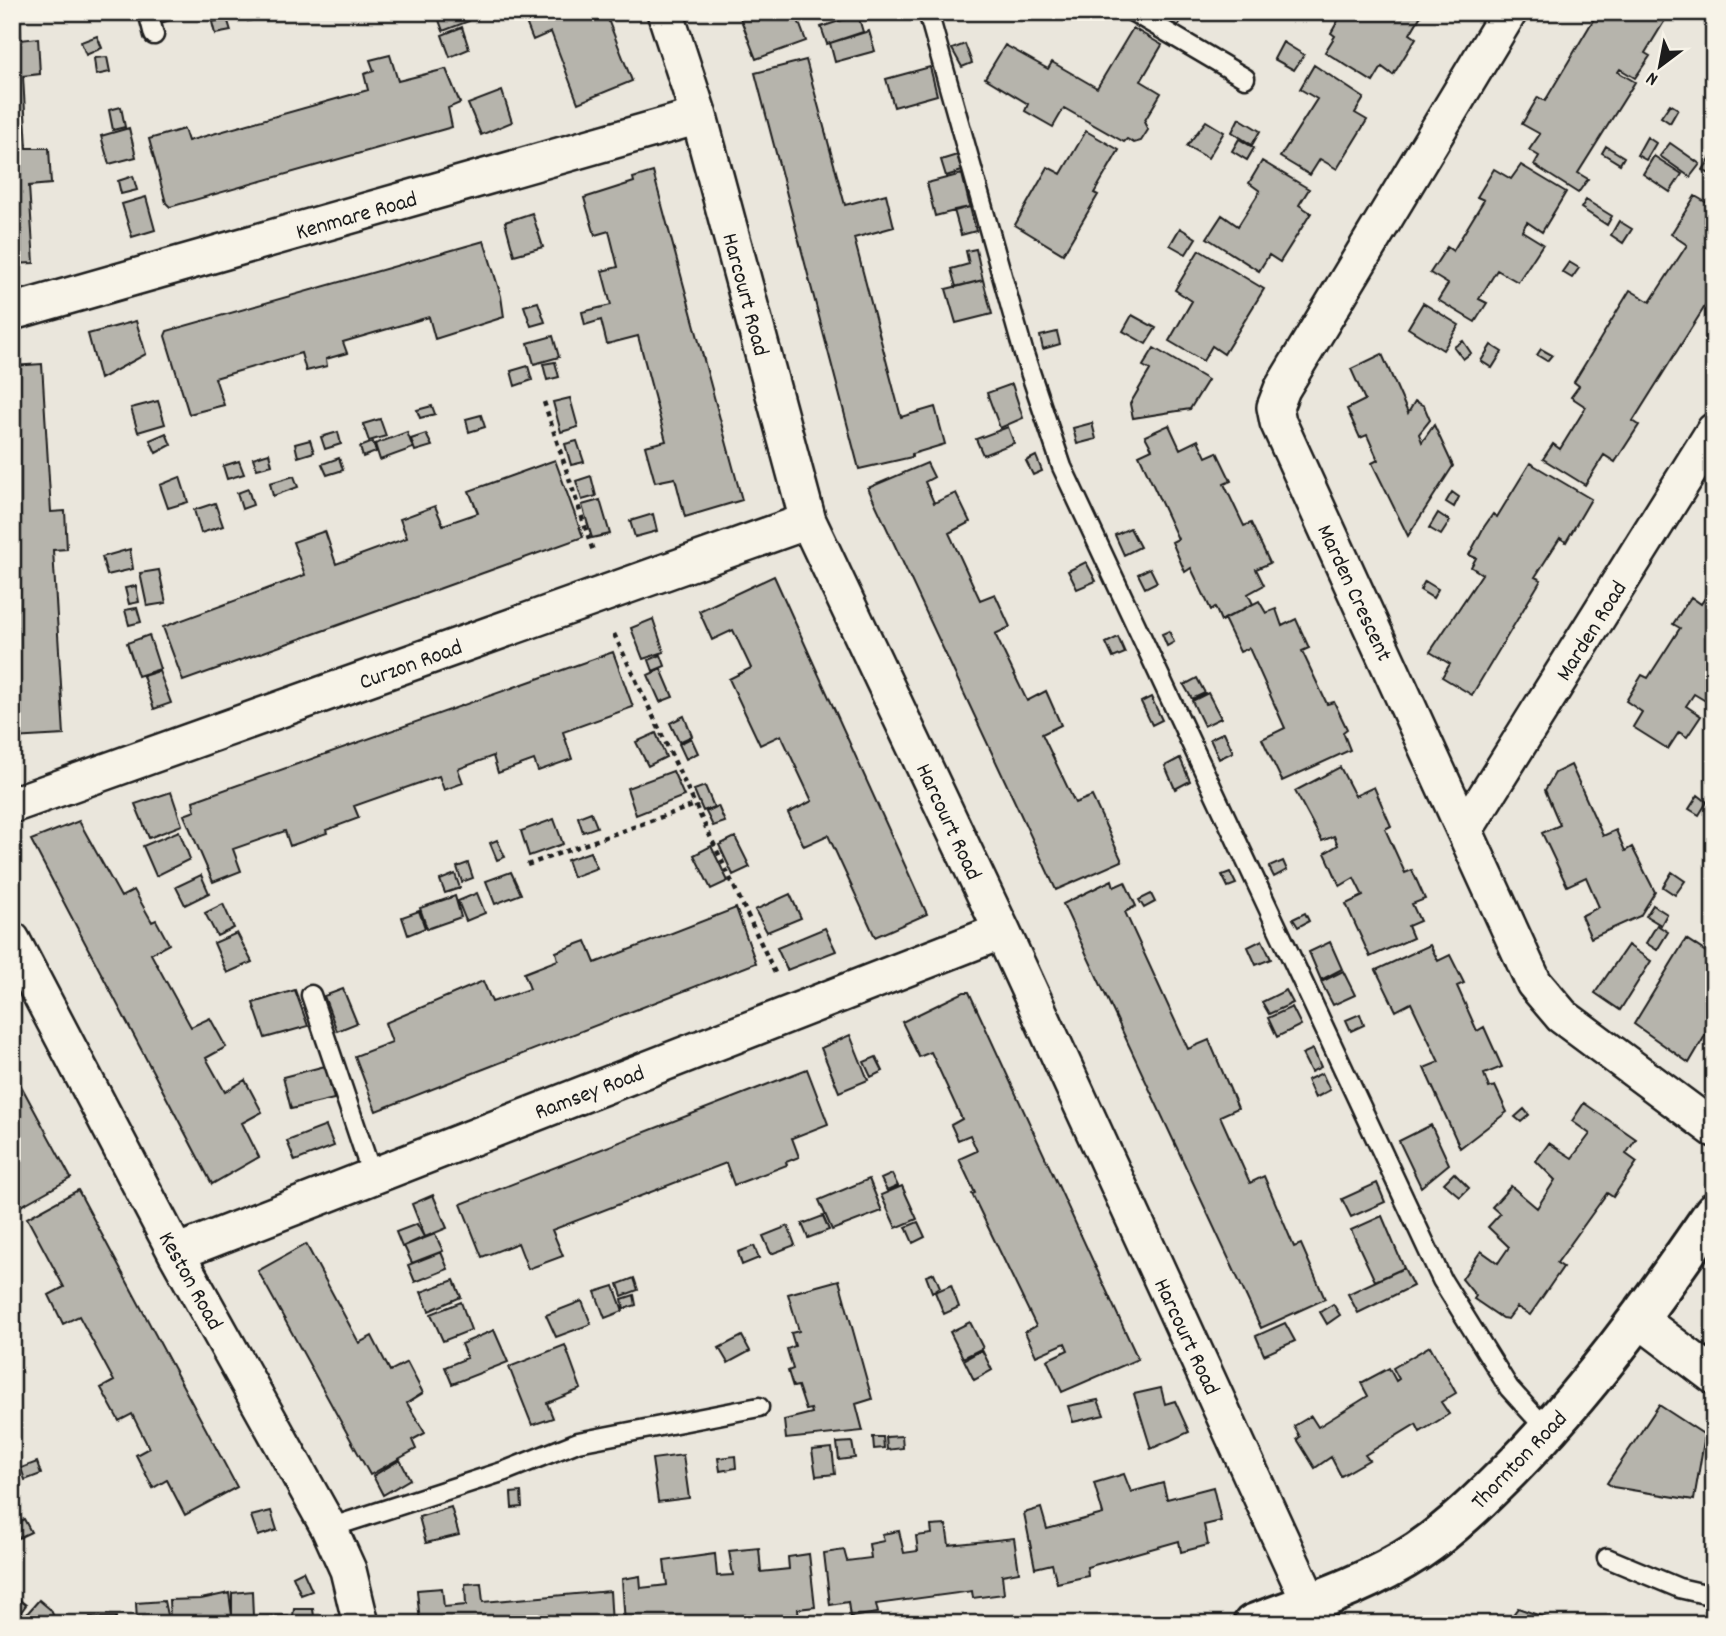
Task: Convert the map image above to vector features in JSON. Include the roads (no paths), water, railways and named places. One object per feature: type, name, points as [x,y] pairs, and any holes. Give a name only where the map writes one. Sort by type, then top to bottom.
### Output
[{"type":"highway","name":"Thornton Road","points":[[1253,1624],[1367,1579],[1418,1551],[1475,1505],[1548,1431],[1640,1321],[1714,1212]]},
{"type":"street","name":"Harcourt Road","points":[[665,12],[699,116],[808,521],[1002,931],[1310,1603]]},
{"type":"street","name":"Marden Crescent","points":[[1509,12],[1282,389],[1275,407],[1278,422],[1466,828],[1525,967],[1545,998],[1586,1035],[1714,1129]]},
{"type":"street","name":"Kenmare Road","points":[[12,312],[699,116]]},
{"type":"street","name":"Marden Road","points":[[1466,828],[1714,431]]},
{"type":"street","name":"Curzon Road","points":[[12,805],[808,521]]},
{"type":"street","name":"Ramsey Road","points":[[176,1253],[1002,931]]},
{"type":"street","name":"Keston Road","points":[[12,940],[176,1253],[329,1528],[348,1570],[361,1624]]},
{"type":"street","points":[[1640,1321],[1714,1376]]},
{"type":"lane","points":[[148,12],[155,35]]},
{"type":"lane","points":[[928,12],[1024,354],[1062,467],[1442,1280],[1509,1388],[1548,1431]]},
{"type":"lane","points":[[1133,12],[1245,78]]},
{"type":"lane","points":[[311,995],[372,1175]]},
{"type":"lane","points":[[329,1528],[505,1471],[578,1442],[759,1407]]},
{"type":"lane","points":[[1607,1558],[1679,1588],[1714,1596]]}]
